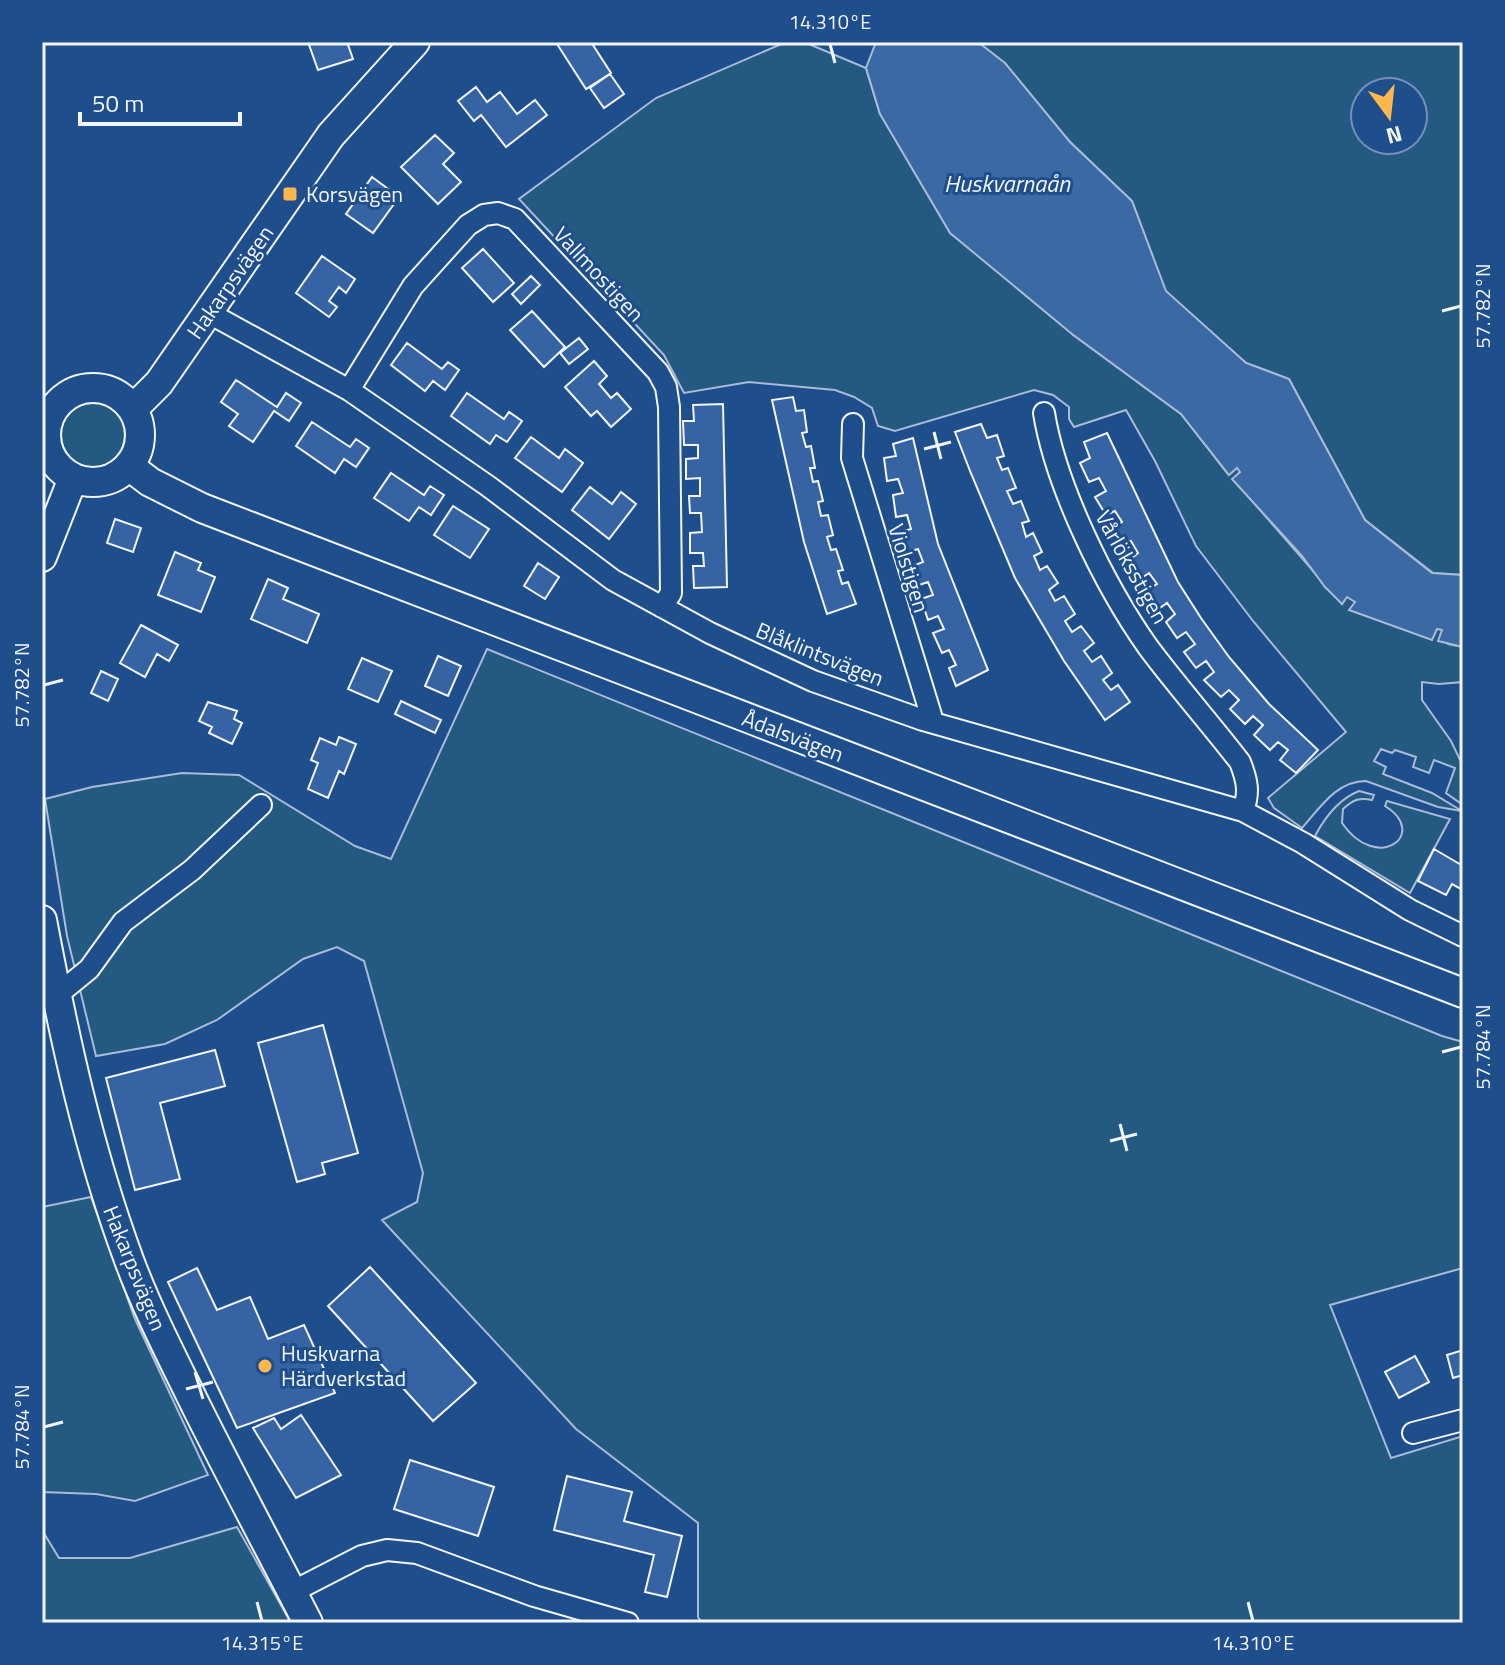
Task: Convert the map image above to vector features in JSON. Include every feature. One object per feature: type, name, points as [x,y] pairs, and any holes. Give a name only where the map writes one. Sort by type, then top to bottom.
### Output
[{"type":"main road","name":"Hakarpsvägen","points":[[133,409],[159,383],[331,135],[415,42]]},
{"type":"main road","points":[[86,388],[99,388],[112,391],[133,409],[141,438],[129,466],[117,476],[88,482],[73,478],[62,471],[50,455],[45,422],[61,400],[86,388]]},
{"type":"main road","name":"Ådalsvägen","points":[[129,466],[150,482],[202,508],[1463,993]]},
{"type":"main road","points":[[42,557],[73,478]]},
{"type":"main road","name":"Hakarpsvägen","points":[[42,920],[85,1122],[101,1182],[128,1259],[170,1354],[308,1623]]},
{"type":"street","name":"Vallmostigen","points":[[349,390],[413,286],[468,225],[484,215],[498,213],[515,219],[658,372],[666,387],[669,407],[671,593],[662,607]]},
{"type":"street","name":"Blåklintsvägen","points":[[209,313],[349,390],[476,477],[613,580],[710,633],[813,681],[923,720],[1243,811],[1303,843],[1410,910],[1463,936]]},
{"type":"street","name":"Vårlöksstigen","points":[[1044,413],[1049,446],[1074,511],[1122,606],[1149,647],[1240,762],[1247,780],[1248,798],[1243,811]]},
{"type":"street","name":"Violstigen","points":[[853,424],[852,458],[931,715],[923,720]]},
{"type":"street","points":[[56,996],[89,969],[123,922],[204,860],[261,805]]},
{"type":"street","points":[[1413,1433],[1463,1420]]},
{"type":"street","points":[[292,1592],[362,1556],[387,1550],[417,1553],[534,1596],[628,1623]]},
{"type":"shaded area","points":[[786,42],[804,42],[866,68],[880,114],[1072,334],[1181,414],[1228,474],[1237,467],[1241,472],[1233,479],[1342,604],[1347,596],[1356,602],[1350,610],[1432,639],[1437,628],[1442,630],[1448,644],[1463,647],[1463,682],[1422,682],[1422,700],[1451,741],[1463,766],[1463,805],[1446,793],[1455,768],[1434,760],[1429,773],[1413,767],[1416,757],[1395,750],[1392,753],[1381,749],[1374,761],[1386,767],[1383,774],[1432,793],[1462,811],[1438,807],[1366,781],[1355,782],[1337,791],[1302,828],[1274,808],[1268,798],[1346,732],[1253,621],[1196,546],[1155,461],[1126,410],[1074,427],[1069,419],[1069,407],[1053,395],[1034,390],[895,431],[878,426],[872,408],[835,390],[749,382],[684,393],[664,355],[519,199],[656,98]]},
{"type":"shaded area","points":[[978,42],[1463,42],[1463,575],[1433,573],[1365,520],[1289,379],[1246,363],[1165,291],[1132,201],[1070,142]]},
{"type":"shaded area","points":[[93,403],[116,412],[125,435],[116,458],[93,467],[70,458],[61,435],[70,412]]},
{"type":"shaded area","points":[[487,649],[1463,1042],[1463,1268],[1330,1305],[1391,1458],[1463,1436],[1463,1623],[702,1623],[698,1617],[698,1523],[576,1429],[382,1220],[417,1202],[423,1173],[364,961],[337,947],[303,959],[217,1020],[165,1044],[96,1056],[67,936],[45,799],[92,787],[182,773],[239,775],[355,846],[391,859]]},
{"type":"shaded area","points":[[1359,791],[1374,795],[1372,800],[1353,801],[1343,809],[1342,823],[1356,838],[1370,846],[1394,844],[1400,837],[1402,828],[1398,817],[1385,806],[1387,801],[1450,819],[1410,893],[1315,836],[1333,809]]},
{"type":"shaded area","points":[[91,1197],[135,1319],[208,1475],[135,1501],[96,1494],[42,1492],[42,1207]]},
{"type":"shaded area","points":[[237,1527],[291,1623],[42,1623],[42,1530],[59,1558],[130,1558]]},
{"type":"water","name":"Huskvarnaån","points":[[876,42],[978,42],[1005,63],[1070,142],[1132,201],[1166,291],[1246,363],[1289,379],[1365,520],[1432,573],[1463,575],[1463,647],[1438,641],[1442,630],[1437,629],[1432,640],[1349,610],[1355,602],[1347,597],[1342,604],[1325,587],[1302,556],[1232,479],[1240,472],[1237,468],[1229,475],[1181,414],[1072,334],[950,233],[880,114],[866,68]]},
{"type":"building","points":[[308,42],[347,42],[353,59],[318,70]]},
{"type":"building","points":[[591,42],[611,73],[586,89],[557,44]]},
{"type":"building","points":[[610,74],[624,94],[604,108],[590,88]]},
{"type":"building","points":[[476,87],[487,102],[500,92],[517,114],[535,100],[547,115],[506,147],[481,115],[474,121],[458,101]]},
{"type":"building","points":[[435,135],[454,153],[443,164],[461,182],[438,204],[401,167]]},
{"type":"building","points":[[372,177],[399,197],[373,233],[346,214]]},
{"type":"building","points":[[483,249],[514,283],[493,302],[462,268]]},
{"type":"building","points":[[322,256],[355,279],[346,293],[339,287],[329,301],[337,307],[329,317],[296,293]]},
{"type":"building","points":[[531,276],[540,285],[521,304],[512,294]]},
{"type":"building","points":[[532,311],[565,347],[544,367],[510,330]]},
{"type":"building","points":[[579,338],[588,349],[569,364],[560,353]]},
{"type":"building","points":[[407,343],[442,369],[448,362],[459,370],[445,390],[433,381],[425,391],[391,365]]},
{"type":"building","points":[[594,361],[607,376],[599,384],[611,398],[617,393],[631,409],[611,427],[597,411],[591,416],[565,387]]},
{"type":"building","points":[[236,380],[277,407],[286,393],[301,403],[289,421],[274,411],[253,442],[229,426],[238,414],[221,402]]},
{"type":"building","points":[[467,393],[504,419],[509,412],[522,421],[507,442],[496,435],[490,444],[451,416]]},
{"type":"building","points":[[793,397],[796,411],[804,410],[807,432],[802,433],[806,447],[811,446],[815,468],[810,468],[813,482],[818,481],[823,501],[818,502],[821,516],[828,515],[833,535],[827,537],[831,550],[836,549],[843,570],[838,571],[842,584],[848,582],[856,604],[827,614],[804,542],[772,400]]},
{"type":"building","points":[[723,404],[727,587],[694,588],[693,566],[704,566],[703,553],[690,553],[690,533],[702,532],[701,513],[690,513],[689,496],[700,496],[700,478],[686,479],[686,459],[698,458],[698,445],[684,445],[683,421],[694,421],[693,405]]},
{"type":"building","points":[[312,422],[350,447],[356,439],[369,448],[356,467],[344,459],[335,473],[296,446]]},
{"type":"building","points":[[981,424],[987,438],[997,435],[1004,456],[997,458],[1002,470],[1008,468],[1016,488],[1007,491],[1013,504],[1021,501],[1029,521],[1022,523],[1026,537],[1033,533],[1042,552],[1034,556],[1040,570],[1047,566],[1058,583],[1049,590],[1055,601],[1064,596],[1075,614],[1065,621],[1072,632],[1081,626],[1094,643],[1084,651],[1092,662],[1101,656],[1112,673],[1103,680],[1111,690],[1118,685],[1130,702],[1105,720],[1064,661],[1015,578],[970,471],[955,432]]},
{"type":"building","points":[[1107,433],[1178,582],[1201,618],[1269,704],[1318,750],[1296,773],[1280,760],[1288,750],[1278,742],[1270,750],[1254,735],[1263,725],[1253,716],[1245,724],[1230,709],[1239,700],[1229,690],[1221,697],[1204,680],[1214,672],[1206,661],[1196,668],[1184,652],[1195,644],[1186,632],[1177,638],[1166,622],[1175,614],[1167,603],[1157,610],[1146,591],[1157,584],[1149,573],[1140,579],[1128,561],[1138,553],[1131,541],[1121,545],[1110,529],[1122,522],[1115,511],[1106,515],[1095,497],[1106,491],[1099,478],[1089,482],[1080,463],[1090,458],[1084,442]]},
{"type":"building","points":[[531,437],[559,458],[565,449],[583,463],[562,492],[515,458]]},
{"type":"building","points":[[913,438],[938,544],[988,670],[956,686],[949,668],[956,665],[949,650],[942,653],[933,633],[944,629],[938,616],[928,620],[921,599],[933,595],[928,582],[916,586],[910,567],[923,562],[918,549],[905,553],[900,532],[911,529],[907,515],[896,517],[893,495],[903,493],[898,479],[887,481],[884,458],[896,456],[893,444]]},
{"type":"building","points":[[391,473],[424,495],[430,486],[444,495],[431,515],[419,507],[409,521],[374,498]]},
{"type":"building","points":[[590,487],[612,504],[621,492],[636,504],[609,539],[572,510]]},
{"type":"building","points":[[453,506],[489,529],[470,558],[434,535]]},
{"type":"building","points":[[115,519],[141,528],[133,552],[107,543]]},
{"type":"building","points":[[175,552],[201,563],[198,570],[215,577],[201,612],[158,595]]},
{"type":"building","points":[[538,563],[559,577],[545,599],[524,586]]},
{"type":"building","points":[[268,579],[288,588],[283,599],[319,614],[307,643],[251,619]]},
{"type":"building","points":[[141,625],[178,645],[169,661],[157,654],[145,677],[120,663]]},
{"type":"building","points":[[438,656],[461,666],[448,696],[425,686]]},
{"type":"building","points":[[362,658],[392,671],[378,702],[348,689]]},
{"type":"building","points":[[101,671],[118,679],[108,701],[91,693]]},
{"type":"building","points":[[401,701],[441,720],[435,733],[395,714]]},
{"type":"building","points":[[208,702],[237,711],[234,719],[242,723],[232,744],[209,733],[212,727],[199,721]]},
{"type":"building","points":[[339,737],[356,744],[344,774],[339,771],[328,798],[308,789],[318,763],[311,760],[320,738],[336,745]]},
{"type":"building","points":[[1434,849],[1463,866],[1463,890],[1452,884],[1446,895],[1418,881]]},
{"type":"building","points":[[323,1025],[358,1153],[322,1163],[325,1174],[297,1182],[258,1043]]},
{"type":"building","points":[[215,1050],[225,1086],[160,1103],[180,1179],[135,1190],[106,1078]]},
{"type":"building","points":[[370,1267],[476,1383],[433,1421],[328,1306]]},
{"type":"building","name":"Huskvarna Härdverkstad","points":[[197,1268],[217,1310],[250,1297],[268,1339],[304,1325],[335,1393],[237,1428],[168,1282]]},
{"type":"building","points":[[1463,1350],[1463,1375],[1453,1378],[1447,1355]]},
{"type":"building","points":[[1415,1356],[1429,1382],[1399,1398],[1385,1372]]},
{"type":"building","points":[[301,1415],[341,1475],[296,1498],[253,1428],[274,1418],[281,1429]]},
{"type":"building","points":[[410,1460],[494,1487],[478,1536],[394,1509]]},
{"type":"building","points":[[567,1476],[632,1492],[624,1521],[682,1536],[667,1597],[645,1592],[654,1555],[554,1530]]},
{"type":"place","name":"Korsvägen","points":[[290,194]]},
{"type":"place","name":"Huskvarna Härdverkstad","points":[[265,1366]]}]
